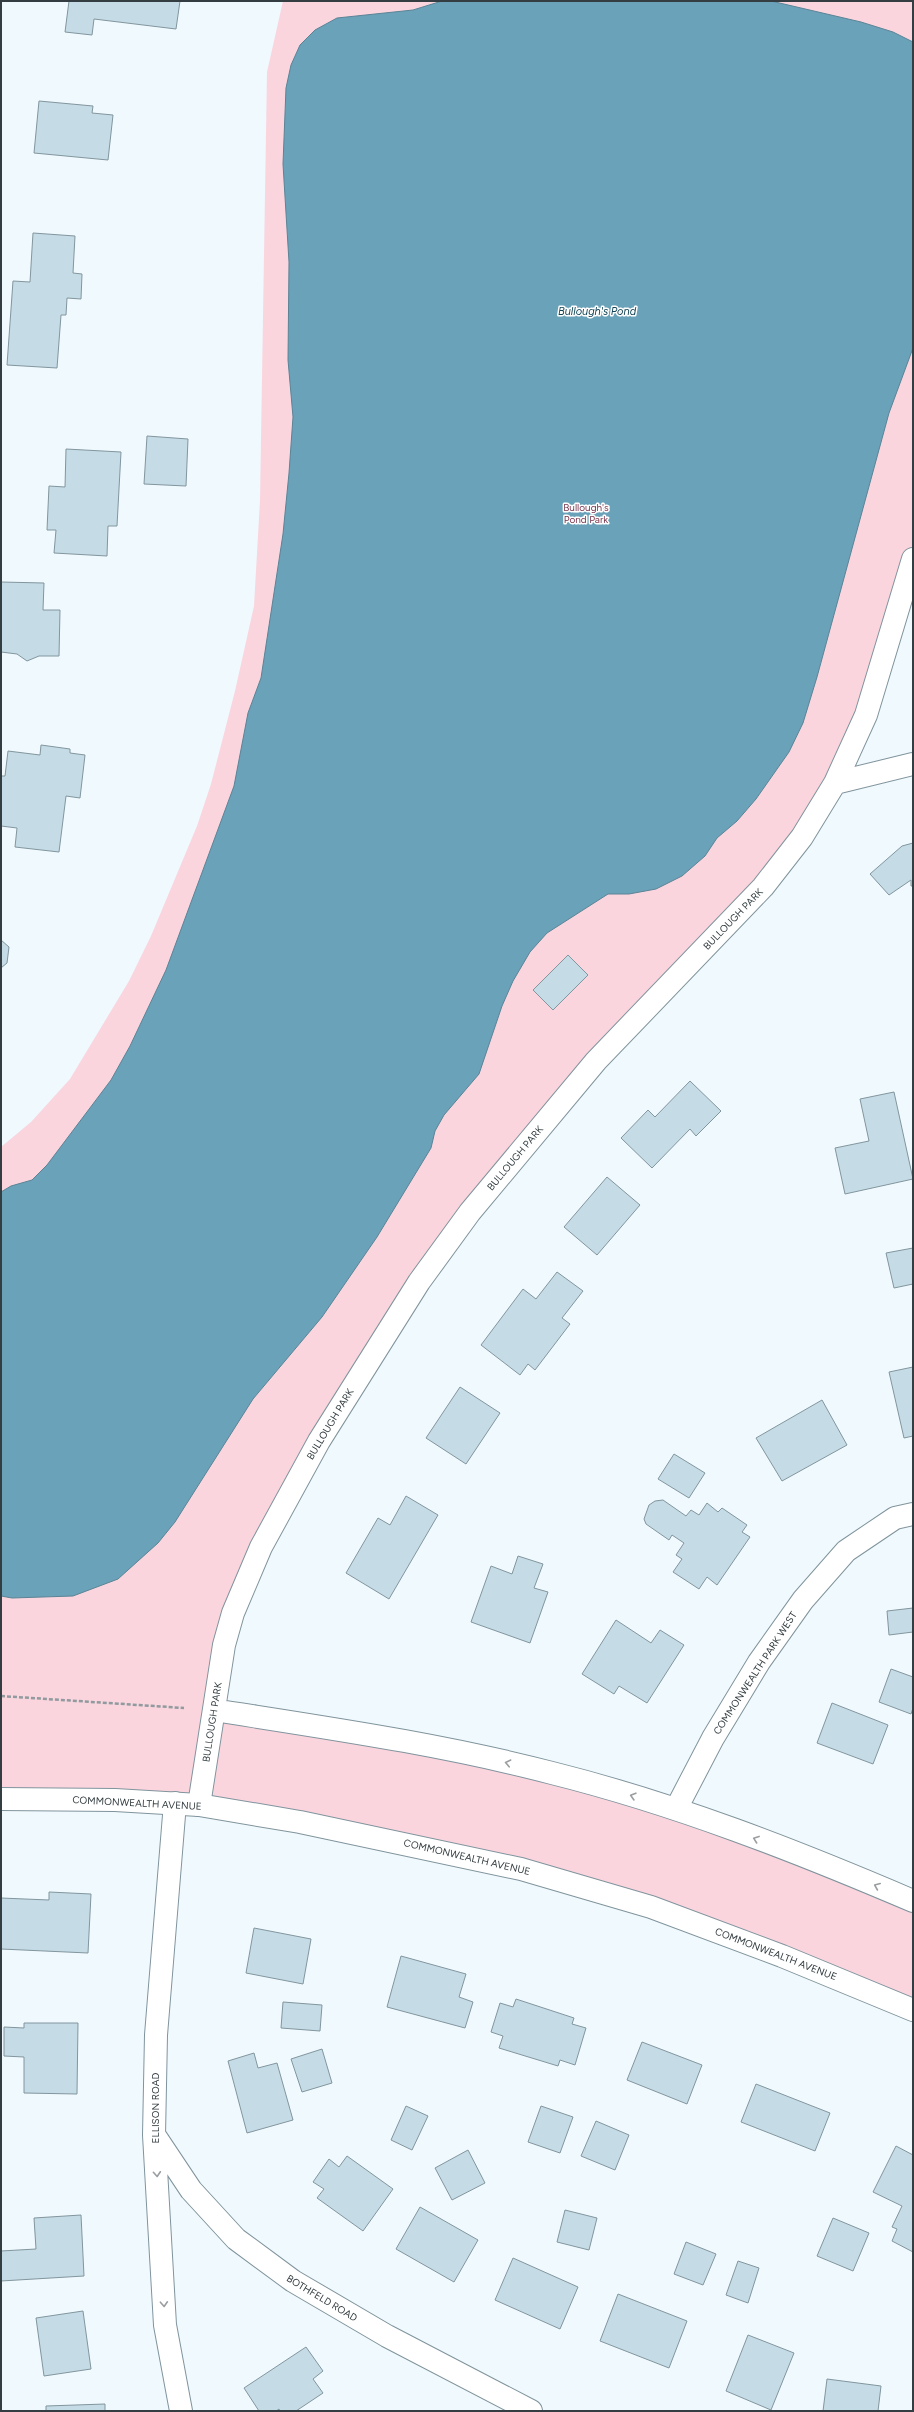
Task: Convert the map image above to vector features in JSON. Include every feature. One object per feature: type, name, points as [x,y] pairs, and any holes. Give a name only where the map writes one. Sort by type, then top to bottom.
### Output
[{"type":"street","name":"BULLOUGH PARK","points":[[199,1805],[225,1640],[236,1606],[254,1561],[319,1441],[419,1282],[470,1212],[596,1061],[777,871],[805,832],[835,783],[862,725],[876,690],[913,559]]},
{"type":"street","points":[[835,783],[913,764]]},
{"type":"street","name":"COMMONWEALTH PARK WEST","points":[[676,1809],[712,1738],[760,1662],[803,1600],[846,1551],[895,1518],[913,1514]]},
{"type":"street","points":[[214,1710],[422,1743],[553,1773],[676,1809],[830,1866],[913,1901]]},
{"type":"street","name":"COMMONWEALTH AVENUE","points":[[1,1799],[175,1803],[199,1805],[300,1822],[521,1869],[651,1907],[782,1956],[913,2010]]},
{"type":"street","name":"ELLISON ROAD","points":[[175,1803],[156,2035],[154,2135],[165,2325],[181,2411]]},
{"type":"street","name":"BOTHFELD ROAD","points":[[154,2135],[192,2190],[236,2239],[293,2282],[387,2336],[531,2411]]},
{"type":"path","points":[[1,1696],[214,1710]]},
{"type":"green space","name":"Bullough's Pond","points":[[283,1],[913,1],[913,559],[825,801],[470,1212],[261,1547],[214,1710],[553,1773],[913,1901],[913,2010],[651,1907],[300,1822],[1,1799],[1,1147],[31,1122],[70,1079],[129,981],[151,936],[197,826],[211,784],[235,691],[254,606],[260,501],[267,72]]},
{"type":"water","name":"Bullough's Pond","points":[[442,1],[771,1],[861,22],[893,32],[913,42],[913,348],[889,413],[803,723],[789,752],[756,799],[737,821],[717,838],[705,856],[682,876],[656,889],[629,894],[608,894],[547,933],[530,952],[513,981],[502,1006],[479,1074],[444,1115],[435,1131],[431,1148],[377,1237],[322,1317],[253,1399],[175,1522],[158,1543],[118,1579],[73,1596],[12,1598],[1,1596],[1,1192],[11,1186],[32,1180],[47,1165],[111,1080],[130,1046],[166,970],[234,786],[248,713],[261,678],[283,534],[293,417],[288,360],[289,262],[283,164],[286,88],[291,65],[300,45],[315,30],[337,18],[413,10]]},
{"type":"building","points":[[69,1],[180,1],[176,29],[94,19],[92,35],[65,32]]},
{"type":"building","points":[[39,101],[93,106],[92,113],[113,115],[108,160],[34,153]]},
{"type":"building","points":[[33,233],[75,236],[73,273],[82,274],[81,299],[67,298],[66,315],[61,315],[57,368],[7,365],[13,281],[30,282]]},
{"type":"building","points":[[147,436],[188,439],[186,486],[144,484]]},
{"type":"building","points":[[66,449],[121,452],[117,526],[108,526],[107,556],[54,553],[56,530],[47,530],[49,486],[65,487]]},
{"type":"building","points":[[1,582],[44,583],[43,610],[60,610],[59,656],[39,656],[27,661],[17,654],[1,652]]},
{"type":"building","points":[[41,745],[70,749],[70,753],[85,755],[80,798],[66,796],[59,852],[15,847],[17,828],[1,826],[1,776],[5,776],[8,751],[40,755]]},
{"type":"building","points":[[913,843],[913,886],[911,886],[911,880],[889,895],[870,874],[902,846]]},
{"type":"building","points":[[1,940],[9,947],[7,963],[1,968]]},
{"type":"building","points":[[568,955],[588,975],[553,1010],[533,990]]},
{"type":"building","points":[[690,1081],[721,1111],[696,1136],[690,1129],[652,1168],[621,1138],[648,1110],[655,1117]]},
{"type":"building","points":[[894,1092],[913,1179],[845,1194],[835,1148],[869,1141],[860,1099]]},
{"type":"building","points":[[607,1177],[640,1205],[597,1255],[564,1227]]},
{"type":"building","points":[[913,1248],[913,1284],[894,1288],[886,1253]]},
{"type":"building","points":[[557,1272],[583,1291],[562,1318],[570,1324],[535,1370],[528,1364],[520,1375],[481,1345],[523,1289],[536,1299]]},
{"type":"building","points":[[913,1367],[913,1436],[904,1438],[889,1372]]},
{"type":"building","points":[[460,1387],[500,1413],[466,1464],[426,1438]]},
{"type":"building","points":[[822,1400],[847,1445],[782,1481],[756,1438]]},
{"type":"building","points":[[674,1454],[705,1473],[689,1498],[658,1479]]},
{"type":"building","points":[[406,1496],[438,1515],[389,1599],[346,1573],[378,1518],[390,1525]]},
{"type":"building","points":[[663,1500],[686,1516],[691,1510],[699,1515],[707,1503],[718,1512],[722,1508],[747,1525],[742,1532],[750,1537],[717,1585],[707,1577],[699,1589],[673,1572],[682,1559],[676,1555],[684,1543],[672,1535],[669,1540],[646,1524],[644,1519],[649,1505],[655,1501]]},
{"type":"building","points":[[518,1556],[543,1564],[534,1588],[548,1592],[530,1643],[471,1622],[491,1566],[512,1574]]},
{"type":"building","points":[[913,1608],[913,1632],[889,1635],[887,1611]]},
{"type":"building","points":[[616,1620],[651,1643],[660,1630],[684,1645],[647,1703],[619,1686],[614,1694],[582,1674]]},
{"type":"building","points":[[891,1669],[913,1677],[913,1708],[911,1714],[879,1702]]},
{"type":"building","points":[[832,1703],[888,1725],[873,1764],[817,1743]]},
{"type":"building","points":[[49,1892],[91,1894],[88,1953],[1,1949],[1,1898],[49,1900]]},
{"type":"building","points":[[254,1928],[311,1939],[303,1984],[246,1973]]},
{"type":"building","points":[[401,1956],[466,1974],[459,1997],[473,2002],[465,2028],[387,2007]]},
{"type":"building","points":[[516,1999],[574,2018],[572,2024],[586,2028],[575,2065],[560,2060],[558,2066],[499,2048],[503,2036],[491,2032],[500,2003],[513,2007]]},
{"type":"building","points":[[283,2002],[322,2005],[320,2031],[281,2028]]},
{"type":"building","points":[[24,2023],[78,2023],[77,2094],[24,2093],[24,2057],[4,2056],[4,2027],[24,2028]]},
{"type":"building","points":[[642,2042],[702,2065],[687,2104],[627,2080]]},
{"type":"building","points":[[322,2049],[332,2083],[302,2092],[291,2059]]},
{"type":"building","points":[[254,2053],[258,2068],[277,2063],[293,2120],[247,2133],[228,2061]]},
{"type":"building","points":[[756,2084],[830,2113],[815,2151],[741,2122]]},
{"type":"building","points":[[406,2106],[428,2116],[412,2150],[391,2140]]},
{"type":"building","points":[[541,2106],[573,2117],[560,2153],[528,2142]]},
{"type":"building","points":[[596,2121],[629,2135],[615,2170],[581,2156]]},
{"type":"building","points":[[896,2146],[913,2155],[913,2252],[892,2241],[897,2229],[892,2227],[902,2206],[873,2192]]},
{"type":"building","points":[[468,2150],[485,2183],[452,2200],[435,2168]]},
{"type":"building","points":[[347,2156],[393,2189],[363,2231],[317,2198],[324,2189],[313,2182],[329,2159],[339,2167]]},
{"type":"building","points":[[420,2207],[478,2240],[454,2282],[396,2249]]},
{"type":"building","points":[[565,2210],[597,2218],[589,2250],[557,2242]]},
{"type":"building","points":[[81,2215],[84,2276],[1,2281],[1,2251],[36,2249],[34,2218]]},
{"type":"building","points":[[833,2218],[869,2233],[853,2271],[817,2256]]},
{"type":"building","points":[[686,2242],[716,2254],[703,2285],[674,2274]]},
{"type":"building","points":[[513,2258],[578,2287],[560,2329],[495,2300]]},
{"type":"building","points":[[738,2261],[759,2268],[748,2303],[726,2295]]},
{"type":"building","points":[[618,2294],[687,2321],[669,2368],[600,2341]]},
{"type":"building","points":[[83,2311],[91,2369],[44,2376],[36,2318]]},
{"type":"building","points":[[748,2335],[794,2353],[771,2410],[726,2391]]},
{"type":"building","points":[[306,2347],[323,2371],[313,2379],[323,2393],[296,2411],[280,2411],[279,2409],[276,2411],[259,2411],[244,2388]]},
{"type":"building","points":[[827,2379],[881,2386],[878,2411],[823,2411]]},
{"type":"building","points":[[105,2404],[105,2411],[46,2411],[46,2406]]},
{"type":"park label","name":"Bullough's Pond Park","points":[[586,512]]}]
